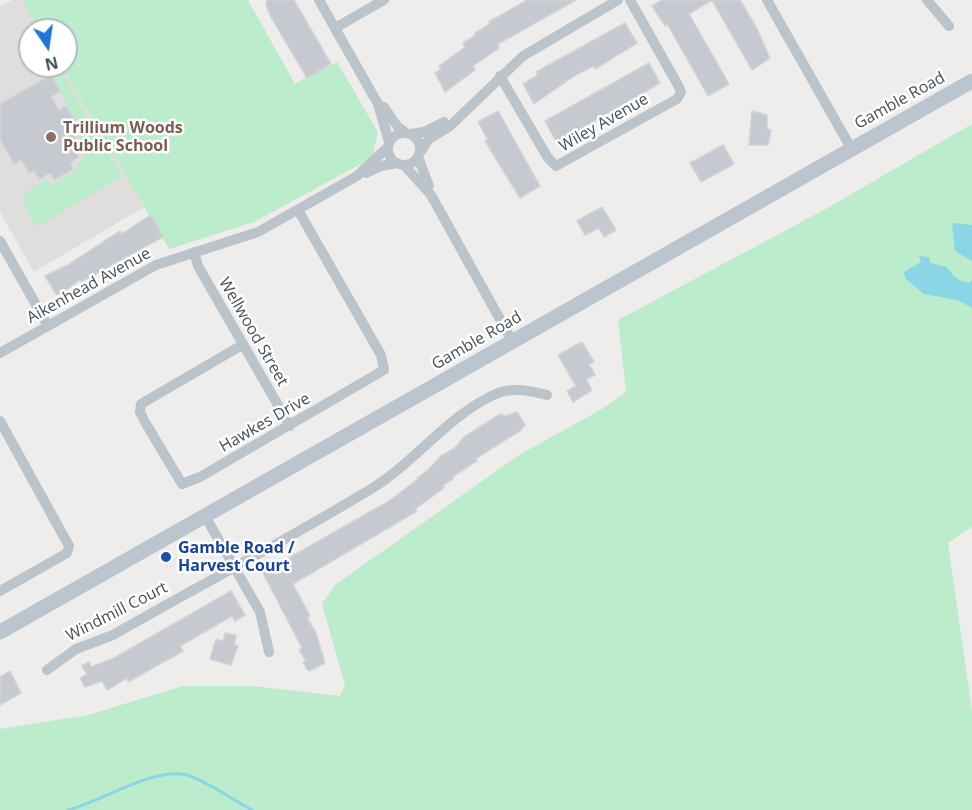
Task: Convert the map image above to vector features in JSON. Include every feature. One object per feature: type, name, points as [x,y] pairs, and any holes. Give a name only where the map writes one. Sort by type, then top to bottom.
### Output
[{"type":"main road","name":"Gamble Road","points":[[0,632],[972,81]]},
{"type":"street","points":[[319,0],[378,104],[388,131],[390,156],[431,195]]},
{"type":"street","points":[[335,28],[384,0]]},
{"type":"street","points":[[400,164],[412,163],[453,120],[500,76],[531,51],[618,0]]},
{"type":"street","name":"Wiley Avenue","points":[[500,76],[548,158],[556,166],[677,99],[681,92],[680,87],[630,0]]},
{"type":"street","points":[[767,0],[851,148]]},
{"type":"street","points":[[927,0],[949,26]]},
{"type":"street","points":[[378,104],[418,141],[419,154],[431,195],[512,341]]},
{"type":"street","points":[[389,144],[396,135],[424,132],[453,120]]},
{"type":"street","name":"Aikenhead Avenue","points":[[357,176],[389,144]]},
{"type":"street","name":"Aikenhead Avenue","points":[[0,353],[156,265],[249,236],[357,176],[400,164]]},
{"type":"street","name":"Hawkes Drive","points":[[242,345],[141,404],[140,412],[178,481],[187,484],[380,375],[384,362],[298,210]]},
{"type":"street","points":[[0,241],[48,326]]},
{"type":"street","name":"Wellwood Street","points":[[194,252],[198,266],[290,426]]},
{"type":"street","name":"Windmill Court","points":[[47,669],[76,649],[113,635],[372,488],[453,419],[500,392],[527,390],[547,395]]},
{"type":"street","points":[[0,421],[69,546],[67,553],[0,591]]},
{"type":"street","points":[[205,516],[265,625],[269,652]]},
{"type":"shaded area","name":"Trillium Woods Public School","points":[[12,0],[22,0],[33,18],[18,18],[18,78],[68,78],[144,207],[34,272],[0,212],[0,6]]},
{"type":"green space","points":[[22,0],[248,0],[295,84],[337,62],[378,132],[372,158],[254,222],[169,249],[68,78],[78,78],[78,18],[33,18]]},
{"type":"green space","points":[[53,78],[65,78],[122,176],[37,227],[24,206],[25,193],[47,179],[51,185],[78,169],[76,164],[84,158],[79,150],[84,146],[76,132],[81,128]]},
{"type":"green space","points":[[972,124],[972,527],[948,543],[972,711],[972,810],[0,810],[0,729],[88,715],[183,686],[253,686],[340,696],[345,685],[322,604],[335,585],[519,455],[602,409],[626,392],[618,320],[824,210]]},
{"type":"water","points":[[952,223],[972,225],[972,261],[955,251]]},
{"type":"water","points":[[919,256],[929,257],[930,263],[947,267],[962,281],[969,283],[972,280],[972,308],[957,300],[924,294],[905,278],[904,272],[921,262]]},
{"type":"building","points":[[267,0],[294,0],[331,64],[307,78],[271,17],[266,5]]},
{"type":"building","points":[[527,0],[576,0],[498,44],[499,48],[473,66],[475,70],[445,92],[435,73],[441,69],[439,66],[465,47],[463,43],[490,24],[489,22]]},
{"type":"building","points":[[662,0],[712,0],[689,14],[729,84],[708,96],[668,25],[665,26],[652,6]]},
{"type":"building","points":[[712,0],[740,0],[756,27],[770,58],[752,70]]},
{"type":"building","points":[[625,23],[637,43],[595,69],[593,66],[574,76],[534,104],[523,84],[538,75],[536,72]]},
{"type":"building","points":[[649,63],[660,83],[557,143],[545,121]]},
{"type":"building","name":"Trillium Woods Public School","points":[[46,78],[53,78],[60,91],[51,97],[59,110],[66,106],[78,126],[71,131],[79,145],[74,147],[79,157],[70,163],[73,169],[54,180],[50,173],[39,179],[34,171],[29,173],[21,160],[14,164],[0,139],[0,104]]},
{"type":"building","points":[[498,111],[540,186],[520,198],[485,141],[488,140],[478,122]]},
{"type":"building","points":[[752,111],[767,115],[767,129],[771,130],[768,145],[749,145]]},
{"type":"building","points":[[723,145],[734,164],[701,182],[690,163]]},
{"type":"building","points":[[602,207],[616,230],[604,237],[599,228],[585,235],[577,221]]},
{"type":"building","points":[[151,215],[163,237],[81,282],[80,280],[59,295],[56,294],[45,276],[68,265],[120,231],[122,234]]},
{"type":"building","points":[[582,342],[594,362],[589,364],[595,375],[586,379],[592,390],[573,402],[567,391],[576,386],[558,355]]},
{"type":"building","points":[[517,412],[525,425],[521,430],[475,459],[477,461],[452,477],[453,479],[443,485],[444,488],[415,509],[417,511],[293,584],[310,616],[307,618],[316,633],[325,663],[309,671],[303,662],[306,660],[299,650],[302,648],[261,569],[279,560],[280,563],[389,501],[418,479],[441,456],[456,447],[464,437],[500,414],[506,416]]},
{"type":"building","points":[[231,591],[245,615],[235,621],[232,616],[180,646],[183,651],[128,682],[127,678],[107,690],[102,681],[85,687],[80,678],[87,674],[82,666],[89,662],[91,667],[114,658]]},
{"type":"building","points":[[225,633],[236,635],[234,645],[238,646],[231,665],[210,659],[216,639],[223,641]]},
{"type":"building","points":[[10,671],[21,693],[0,705],[0,677]]},
{"type":"waterway","points":[[68,810],[143,780],[173,774],[194,777],[252,810]]},
{"type":"place","name":"Trillium Woods Public School","points":[[51,137]]},
{"type":"place","name":"Gamble Road / Harvest Court","points":[[166,557]]}]
